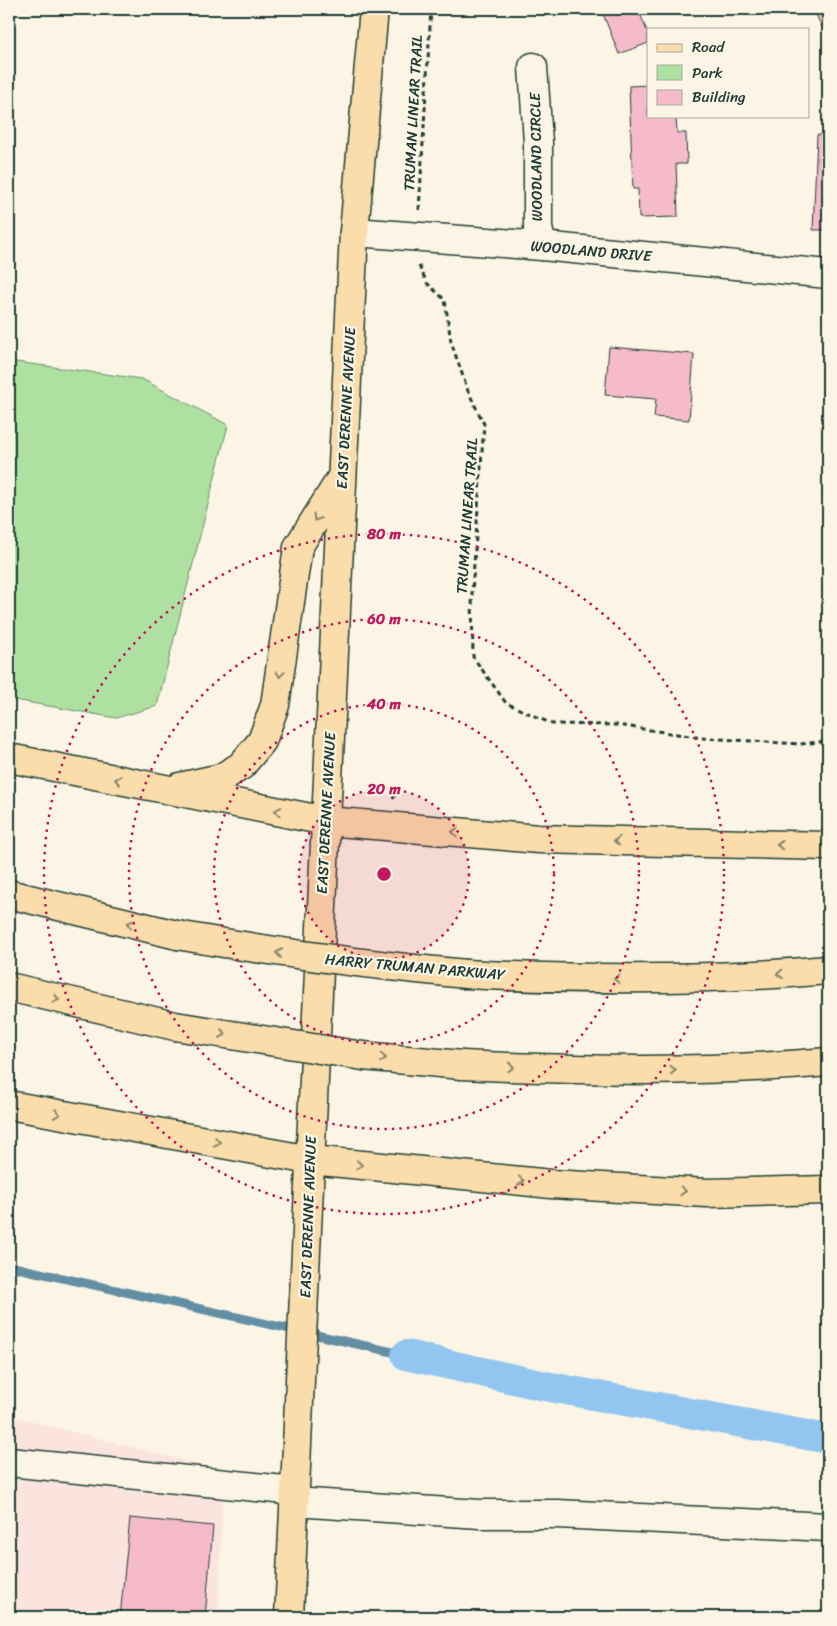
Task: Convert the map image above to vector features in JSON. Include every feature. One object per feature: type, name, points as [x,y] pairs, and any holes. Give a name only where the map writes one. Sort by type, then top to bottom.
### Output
[{"type":"main road","name":"EAST DERENNE AVENUE","points":[[289,1617],[354,232],[374,9]]},
{"type":"main road","points":[[164,789],[199,784],[221,778],[241,766],[262,741],[275,706],[298,548],[342,477]]},
{"type":"main road","points":[[9,758],[326,821],[539,839],[828,846]]},
{"type":"main road","name":"HARRY TRUMAN PARKWAY","points":[[9,894],[178,935],[265,951],[376,966],[466,974],[570,979],[666,979],[828,970]]},
{"type":"main road","points":[[9,987],[175,1026],[363,1056],[462,1065],[567,1070],[668,1071],[828,1062]]},
{"type":"main road","points":[[9,1105],[310,1160],[551,1184],[706,1193],[828,1190]]},
{"type":"street","name":"WOODLAND CIRCLE","points":[[533,67],[538,142],[538,228],[542,246]]},
{"type":"street","name":"WOODLAND DRIVE","points":[[354,232],[542,246],[828,274]]},
{"type":"street","points":[[9,1462],[294,1497],[480,1514],[557,1514],[828,1527]]},
{"type":"path","name":"TRUMAN LINEAR TRAIL","points":[[431,9],[416,259],[427,284],[444,300],[451,342],[468,391],[484,424],[472,592],[473,657],[506,703],[552,724],[617,725],[704,738],[800,744],[828,741]]},
{"type":"shaded area","points":[[9,1415],[224,1471],[218,1617],[9,1617]]},
{"type":"green space","points":[[9,361],[142,379],[228,425],[157,706],[116,718],[9,699]]},
{"type":"building","points":[[601,9],[650,9],[640,13],[647,31],[647,43],[619,54]]},
{"type":"building","points":[[828,9],[828,39],[816,15]]},
{"type":"building","points":[[647,85],[647,118],[676,118],[677,133],[686,133],[687,164],[676,164],[678,217],[639,218],[638,189],[633,189],[629,86]]},
{"type":"building","points":[[817,135],[828,135],[828,230],[813,230]]},
{"type":"building","points":[[609,347],[694,354],[689,420],[654,417],[656,399],[605,395]]},
{"type":"building","points":[[130,1518],[213,1526],[205,1617],[120,1617]]},
{"type":"waterway","points":[[9,1266],[406,1355]]},
{"type":"waterway","points":[[406,1355],[540,1385],[828,1439]]}]
